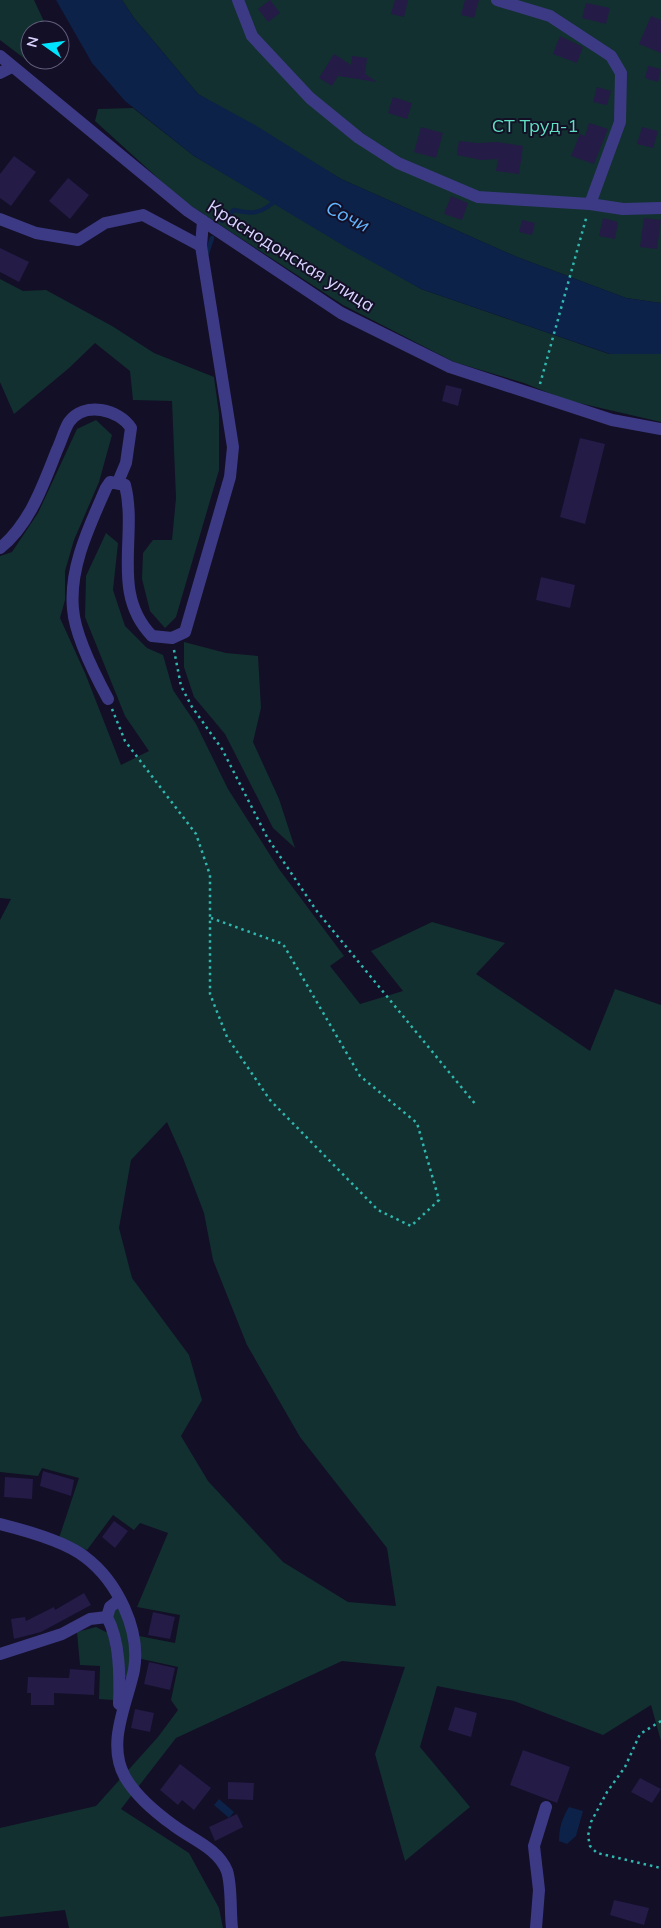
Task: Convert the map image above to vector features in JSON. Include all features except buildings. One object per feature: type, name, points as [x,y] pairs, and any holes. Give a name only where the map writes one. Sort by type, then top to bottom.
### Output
[{"type":"street","points":[[238,0],[252,36],[310,98],[359,138],[398,163],[478,198],[590,204],[624,209],[661,208]]},
{"type":"street","points":[[498,0],[550,16],[611,56],[621,73],[620,122],[590,204]]},
{"type":"street","name":"Краснодонская улица","points":[[0,56],[188,211],[341,313],[450,367],[612,420],[661,429]]},
{"type":"street","points":[[0,73],[12,67]]},
{"type":"street","points":[[0,219],[36,233],[78,240],[105,223],[143,215],[201,246]]},
{"type":"street","points":[[108,699],[83,644],[73,611],[73,594],[78,562],[87,532],[106,488],[110,482],[118,482],[125,485],[128,498],[126,575],[140,624],[152,636],[161,639],[172,638],[185,632],[230,477],[233,447],[201,246],[203,222]]},
{"type":"street","points":[[0,548],[22,526],[39,495],[69,423],[78,413],[95,409],[115,414],[126,420],[131,428],[126,463],[118,482]]},
{"type":"street","points":[[0,1524],[32,1531],[84,1556],[108,1582],[119,1600],[135,1638],[134,1669],[118,1729]]},
{"type":"street","points":[[119,1600],[110,1607],[107,1617],[112,1626],[120,1679],[118,1755],[124,1776],[138,1796],[173,1825],[214,1852],[227,1872],[232,1928]]},
{"type":"street","points":[[0,1654],[62,1634],[90,1619],[107,1617]]},
{"type":"street","points":[[536,1928],[539,1890],[534,1846],[546,1807]]},
{"type":"path","points":[[539,389],[590,204]]},
{"type":"path","points":[[185,632],[174,651],[181,686],[192,707],[222,749],[267,837],[316,910],[476,1106]]},
{"type":"path","points":[[108,699],[125,741],[196,834],[210,875],[210,994],[226,1037],[270,1100],[378,1210],[411,1226],[439,1200],[417,1123],[360,1076],[283,944],[211,918]]},
{"type":"path","points":[[661,1722],[640,1734],[624,1767],[607,1792],[591,1822],[588,1836],[590,1846],[597,1853],[661,1868]]},
{"type":"green space","points":[[0,0],[34,0],[43,20],[20,20],[20,55],[0,40]]},
{"type":"green space","name":"СТ Труд-1","points":[[122,0],[661,0],[661,303],[626,298],[517,257],[341,179],[198,94],[134,18]]},
{"type":"green space","points":[[133,108],[194,156],[421,289],[609,354],[661,354],[661,422],[566,400],[524,383],[454,362],[343,305],[182,200],[95,121],[98,109]]},
{"type":"green space","points":[[0,279],[23,291],[46,290],[112,326],[154,353],[214,377],[219,414],[219,470],[176,617],[165,628],[150,611],[142,579],[143,553],[153,540],[172,540],[176,498],[172,401],[133,400],[130,371],[95,343],[69,368],[14,414],[0,382]]},
{"type":"green space","points":[[96,420],[112,435],[99,482],[74,540],[65,571],[65,600],[60,618],[85,673],[121,765],[149,751],[125,716],[85,617],[86,576],[106,533],[118,543],[113,590],[125,626],[147,648],[163,655],[173,690],[196,724],[228,789],[279,869],[344,956],[330,966],[360,1004],[403,991],[371,951],[432,922],[505,943],[476,974],[590,1051],[615,989],[661,1005],[661,1741],[651,1705],[603,1735],[514,1701],[437,1686],[420,1747],[470,1807],[405,1861],[375,1754],[405,1667],[342,1661],[176,1738],[121,1809],[189,1853],[219,1908],[223,1928],[69,1928],[65,1910],[0,1917],[0,1828],[96,1806],[158,1737],[178,1710],[171,1700],[178,1667],[137,1658],[139,1636],[175,1643],[180,1615],[137,1607],[168,1533],[140,1523],[134,1530],[113,1515],[87,1550],[59,1538],[79,1478],[42,1468],[38,1476],[0,1472],[0,920],[11,899],[0,898],[0,556],[12,552],[38,513],[77,429]],"holes":[[[167,1122],[204,1213],[213,1260],[247,1345],[300,1437],[387,1548],[396,1606],[348,1602],[283,1562],[208,1481],[181,1436],[202,1400],[189,1355],[132,1278],[119,1228],[131,1160]]]},
{"type":"green space","points":[[184,642],[226,653],[258,656],[261,708],[253,742],[279,799],[295,848],[273,828],[225,734],[194,697],[184,667]]},
{"type":"green space","points":[[121,1607],[132,1639],[128,1677],[122,1678],[111,1616],[113,1609]]},
{"type":"green space","points":[[96,1627],[108,1633],[115,1672],[113,1700],[99,1699],[100,1666],[80,1665],[77,1632]]},
{"type":"water","name":"Сочи","points":[[56,0],[122,0],[134,18],[198,94],[255,125],[341,179],[517,257],[626,298],[661,303],[661,354],[610,354],[421,289],[349,249],[194,156],[125,101],[92,63],[70,24],[70,20],[67,20]]},
{"type":"water","points":[[219,1799],[234,1812],[229,1818],[214,1805]]},
{"type":"water","points":[[569,1807],[583,1811],[576,1836],[567,1844],[559,1841],[559,1836],[561,1823]]},
{"type":"waterway","points":[[222,221],[234,210],[257,212],[277,199]]},
{"type":"waterway","points":[[207,253],[212,238]]}]
